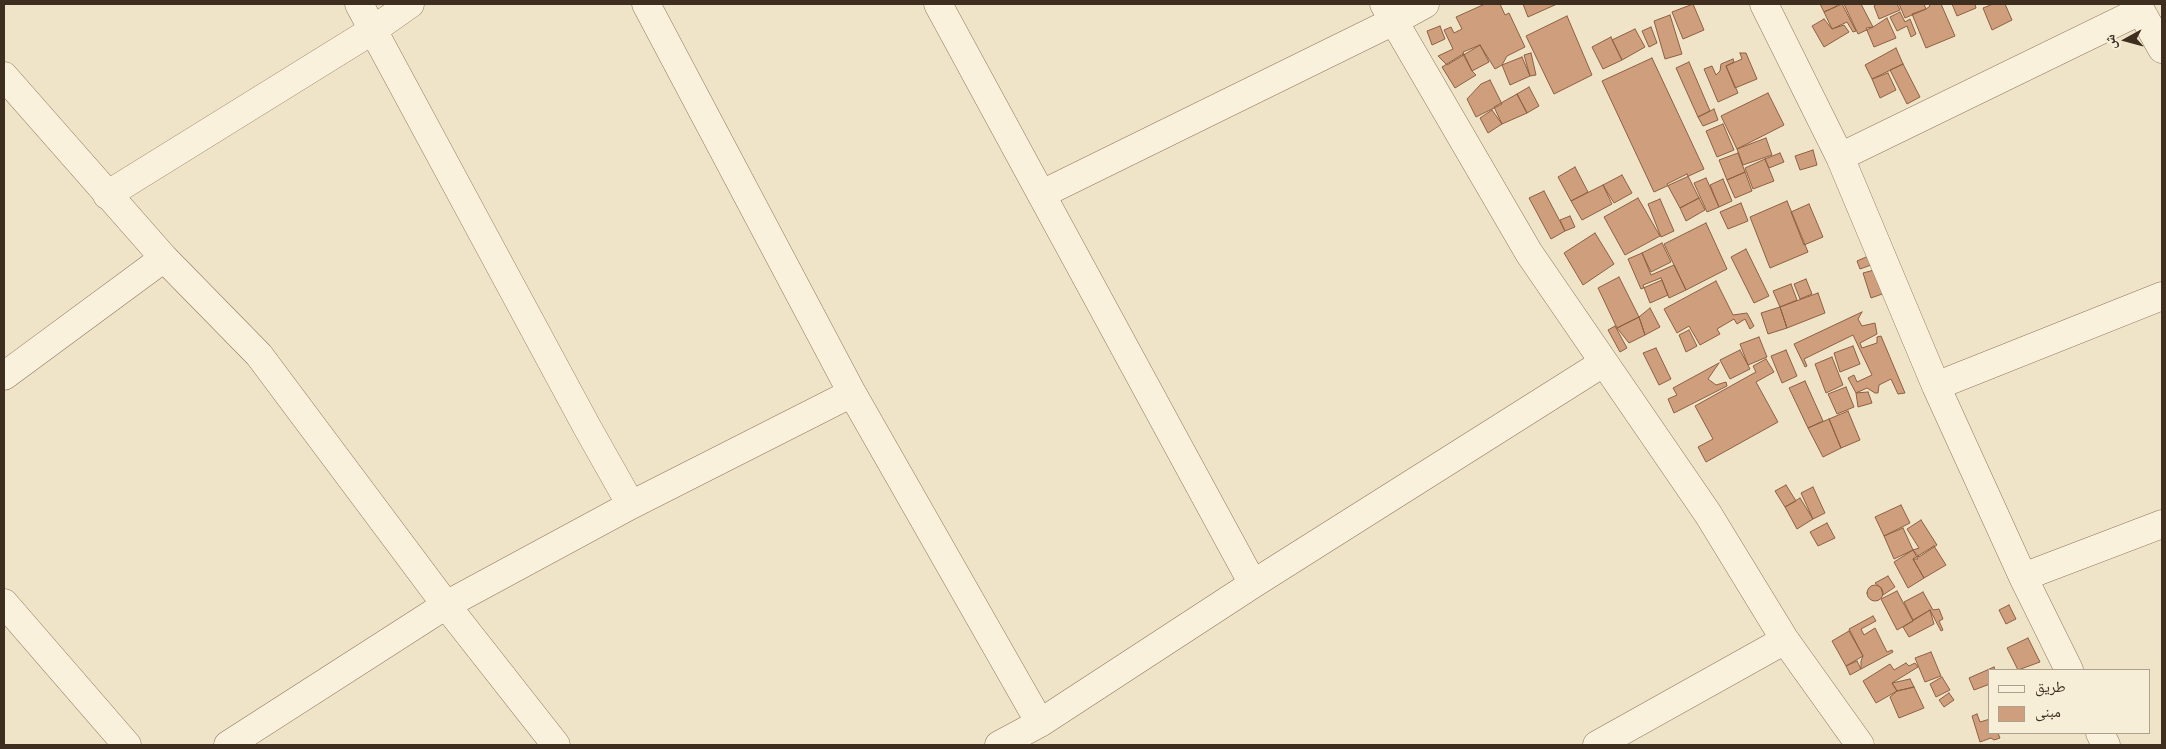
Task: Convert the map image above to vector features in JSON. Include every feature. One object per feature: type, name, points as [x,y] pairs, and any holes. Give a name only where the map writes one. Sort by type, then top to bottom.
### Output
[{"type":"street","points":[[359,4],[582,418],[631,505]]},
{"type":"street","points":[[107,195],[373,30],[410,4]]},
{"type":"street","points":[[646,4],[852,393],[1040,723]]},
{"type":"street","points":[[938,4],[1254,584]]},
{"type":"street","points":[[1042,194],[1389,12],[1425,4]]},
{"type":"street","points":[[1764,4],[1840,158],[1936,386],[2023,577],[2069,669]]},
{"type":"street","points":[[1840,158],[2138,7],[2162,49]]},
{"type":"street","points":[[1389,12],[1529,253],[1708,514],[1784,640],[1860,745]]},
{"type":"street","points":[[4,76],[164,258],[259,356],[446,605],[556,745]]},
{"type":"street","points":[[4,376],[164,258]]},
{"type":"street","points":[[1936,386],[2162,296]]},
{"type":"street","points":[[999,745],[1040,723],[1254,584],[1603,363]]},
{"type":"street","points":[[228,745],[446,605],[631,505],[852,393]]},
{"type":"street","points":[[2023,577],[2162,524]]},
{"type":"street","points":[[4,603],[127,745]]},
{"type":"street","points":[[1597,745],[1784,640]]},
{"type":"building","points":[[1485,4],[1500,4],[1505,15],[1509,13],[1525,47],[1507,56],[1502,65],[1495,69],[1480,45],[1447,65],[1438,56],[1453,49],[1444,30],[1451,27],[1454,33],[1462,29],[1456,17]]},
{"type":"building","points":[[1523,4],[1557,4],[1528,17]]},
{"type":"building","points":[[1693,4],[1704,30],[1683,39],[1672,12]]},
{"type":"building","points":[[1820,4],[1836,4],[1837,6],[1824,12]]},
{"type":"building","points":[[1842,4],[1856,31],[1853,32],[1847,22],[1832,29],[1824,12]]},
{"type":"building","points":[[1844,4],[1861,4],[1873,27],[1858,34]]},
{"type":"building","points":[[1877,4],[1897,4],[1900,10],[1879,19],[1874,6]]},
{"type":"building","points":[[1899,4],[1924,4],[1926,9],[1905,18]]},
{"type":"building","points":[[1929,4],[1941,4],[1955,36],[1926,48],[1912,14],[1926,9],[1930,6]]},
{"type":"building","points":[[1952,4],[1975,4],[1976,8],[1957,16]]},
{"type":"building","points":[[1993,4],[2005,4],[2012,20],[1992,30],[1983,8]]},
{"type":"building","points":[[1900,12],[1905,22],[1910,19],[1916,34],[1911,37],[1907,26],[1897,31],[1890,17]]},
{"type":"building","points":[[1670,15],[1682,54],[1665,59],[1654,21]]},
{"type":"building","points":[[1567,16],[1592,75],[1554,94],[1526,36]]},
{"type":"building","points":[[1887,18],[1896,38],[1874,47],[1866,28],[1873,27]]},
{"type":"building","points":[[1824,19],[1832,29],[1844,25],[1849,32],[1824,47],[1812,26]]},
{"type":"building","points":[[1440,26],[1445,39],[1432,45],[1427,31]]},
{"type":"building","points":[[1651,27],[1657,43],[1649,47],[1642,31]]},
{"type":"building","points":[[1635,29],[1645,47],[1622,60],[1612,40]]},
{"type":"building","points":[[1611,37],[1622,60],[1603,69],[1592,47]]},
{"type":"building","points":[[1480,45],[1489,62],[1472,71],[1463,52]]},
{"type":"building","points":[[1896,48],[1903,64],[1872,79],[1865,65]]},
{"type":"building","points":[[1531,53],[1536,75],[1530,76],[1524,55]]},
{"type":"building","points":[[1740,53],[1746,53],[1757,79],[1735,88],[1726,66],[1742,59]]},
{"type":"building","points":[[1463,54],[1476,75],[1455,88],[1442,67]]},
{"type":"building","points":[[1522,57],[1530,76],[1510,85],[1502,65]]},
{"type":"building","points":[[1652,58],[1704,169],[1654,192],[1602,81]]},
{"type":"building","points":[[1733,59],[1734,62],[1726,66],[1738,93],[1718,102],[1704,69],[1712,66],[1716,75],[1720,71],[1721,64]]},
{"type":"building","points":[[1689,62],[1710,111],[1698,117],[1676,68]]},
{"type":"building","points":[[1903,64],[1920,97],[1907,104],[1890,70]]},
{"type":"building","points":[[1888,73],[1896,90],[1880,98],[1872,79]]},
{"type":"building","points":[[1490,80],[1502,104],[1476,117],[1467,99],[1481,84]]},
{"type":"building","points":[[1529,87],[1539,106],[1527,113],[1517,94]]},
{"type":"building","points":[[1768,93],[1784,125],[1737,149],[1721,116]]},
{"type":"building","points":[[1517,94],[1527,113],[1502,124],[1494,107]]},
{"type":"building","points":[[1714,109],[1718,120],[1703,126],[1698,117]]},
{"type":"building","points":[[1492,110],[1502,124],[1488,133],[1480,118]]},
{"type":"building","points":[[1723,124],[1734,150],[1717,157],[1706,131]]},
{"type":"building","points":[[1766,138],[1772,155],[1743,165],[1737,149]]},
{"type":"building","points":[[1813,150],[1817,165],[1800,170],[1795,156]]},
{"type":"building","points":[[1738,153],[1745,172],[1727,180],[1719,160]]},
{"type":"building","points":[[1780,153],[1784,162],[1769,168],[1765,159]]},
{"type":"building","points":[[1765,159],[1774,181],[1753,189],[1745,168]]},
{"type":"building","points":[[1575,167],[1588,192],[1571,201],[1558,177]]},
{"type":"building","points":[[1745,172],[1752,191],[1735,198],[1727,180]]},
{"type":"building","points":[[1687,174],[1699,198],[1680,208],[1667,184]]},
{"type":"building","points":[[1622,175],[1632,193],[1614,203],[1603,185]]},
{"type":"building","points":[[1706,178],[1719,207],[1707,212],[1694,183]]},
{"type":"building","points":[[1723,179],[1732,201],[1719,207],[1710,185]]},
{"type":"building","points":[[1603,185],[1612,204],[1582,220],[1571,201]]},
{"type":"building","points":[[1544,191],[1565,231],[1551,239],[1529,198]]},
{"type":"building","points":[[1638,198],[1660,236],[1625,255],[1604,217]]},
{"type":"building","points":[[1699,198],[1705,210],[1686,221],[1680,208]]},
{"type":"building","points":[[1660,199],[1674,231],[1661,237],[1648,204]]},
{"type":"building","points":[[1787,201],[1808,252],[1770,268],[1750,217]]},
{"type":"building","points":[[1741,203],[1748,221],[1728,229],[1720,212]]},
{"type":"building","points":[[1809,204],[1823,237],[1804,245],[1791,212]]},
{"type":"building","points":[[1570,216],[1575,227],[1565,231],[1560,220]]},
{"type":"building","points":[[1706,223],[1727,269],[1686,290],[1664,244]]},
{"type":"building","points":[[1595,233],[1614,264],[1583,285],[1564,253]]},
{"type":"building","points":[[1662,243],[1671,262],[1651,272],[1642,253]]},
{"type":"building","points":[[1746,249],[1769,296],[1754,303],[1731,257]]},
{"type":"building","points":[[1642,253],[1651,275],[1674,265],[1686,290],[1669,298],[1662,280],[1641,289],[1628,259]]},
{"type":"building","points":[[1873,254],[1874,264],[1860,269],[1857,261]]},
{"type":"building","points":[[1878,269],[1885,293],[1871,298],[1863,273]]},
{"type":"building","points":[[1619,277],[1639,317],[1617,328],[1598,288]]},
{"type":"building","points":[[1661,278],[1668,295],[1650,303],[1643,285]]},
{"type":"building","points":[[1806,279],[1812,294],[1800,299],[1794,284]]},
{"type":"building","points":[[1716,281],[1733,315],[1747,313],[1754,326],[1750,329],[1745,319],[1737,324],[1734,319],[1717,329],[1720,334],[1700,345],[1689,326],[1677,333],[1664,309]]},
{"type":"building","points":[[1791,284],[1797,300],[1780,307],[1773,291]]},
{"type":"building","points":[[1818,293],[1825,313],[1787,328],[1780,307]]},
{"type":"building","points":[[1780,307],[1787,328],[1768,334],[1761,313]]},
{"type":"building","points":[[1650,308],[1660,327],[1645,335],[1639,317]]},
{"type":"building","points":[[1862,312],[1858,319],[1862,326],[1875,323],[1877,334],[1860,343],[1862,348],[1877,343],[1877,337],[1881,336],[1905,393],[1898,394],[1891,379],[1879,385],[1878,393],[1867,388],[1856,393],[1848,378],[1854,375],[1857,382],[1872,375],[1853,335],[1804,359],[1807,366],[1805,367],[1794,344]]},
{"type":"building","points":[[1639,317],[1645,335],[1629,343],[1617,328]]},
{"type":"building","points":[[1615,326],[1627,348],[1620,352],[1608,330]]},
{"type":"building","points":[[1689,330],[1697,346],[1686,352],[1679,335]]},
{"type":"building","points":[[1759,337],[1767,357],[1748,365],[1740,344]]},
{"type":"building","points":[[1853,346],[1860,364],[1840,372],[1834,353]]},
{"type":"building","points":[[1656,348],[1671,379],[1659,385],[1643,353]]},
{"type":"building","points":[[1740,350],[1750,369],[1730,379],[1720,360]]},
{"type":"building","points":[[1786,350],[1797,376],[1782,383],[1771,356]]},
{"type":"building","points":[[1832,357],[1843,385],[1826,393],[1815,364]]},
{"type":"building","points":[[1766,359],[1774,372],[1756,382],[1778,422],[1706,462],[1698,447],[1713,439],[1695,406],[1756,372],[1753,366]]},
{"type":"building","points":[[1719,363],[1708,379],[1716,385],[1726,382],[1727,386],[1674,413],[1668,399],[1677,395],[1673,388]]},
{"type":"building","points":[[1805,381],[1823,421],[1808,428],[1789,388]]},
{"type":"building","points":[[1846,387],[1854,407],[1837,414],[1828,394]]},
{"type":"building","points":[[1868,392],[1872,403],[1858,407],[1856,393]]},
{"type":"building","points":[[1848,411],[1860,440],[1841,448],[1829,419]]},
{"type":"building","points":[[1829,419],[1841,448],[1823,457],[1808,428]]},
{"type":"building","points":[[1786,485],[1796,501],[1785,507],[1775,491]]},
{"type":"building","points":[[1813,487],[1825,513],[1813,519],[1801,493]]},
{"type":"building","points":[[1800,498],[1813,519],[1797,529],[1785,507]]},
{"type":"building","points":[[1901,505],[1910,523],[1884,536],[1875,517]]},
{"type":"building","points":[[1921,520],[1937,545],[1919,557],[1913,550],[1919,548],[1907,529]]},
{"type":"building","points":[[1827,523],[1835,538],[1818,546],[1810,532]]},
{"type":"building","points":[[1903,528],[1913,550],[1894,559],[1884,536]]},
{"type":"building","points":[[1934,546],[1946,565],[1924,578],[1913,559]]},
{"type":"building","points":[[1913,550],[1918,559],[1913,559],[1924,578],[1908,588],[1894,562]]},
{"type":"building","points":[[1888,576],[1895,587],[1883,595],[1881,588],[1875,583]]},
{"type":"building","points":[[1875,585],[1883,593],[1875,601],[1867,593]]},
{"type":"building","points":[[1897,591],[1913,621],[1897,630],[1881,599]]},
{"type":"building","points":[[1923,592],[1933,610],[1939,609],[1943,619],[1939,621],[1943,630],[1941,631],[1930,610],[1913,620],[1904,602]]},
{"type":"building","points":[[2009,605],[2016,619],[2006,624],[1999,610]]},
{"type":"building","points":[[1930,610],[1934,624],[1909,637],[1903,627]]},
{"type":"building","points":[[1873,616],[1876,621],[1861,629],[1864,635],[1875,628],[1887,652],[1892,650],[1893,652],[1861,669],[1863,656],[1849,629]]},
{"type":"building","points":[[1849,631],[1863,656],[1846,666],[1832,641]]},
{"type":"building","points":[[2028,638],[2040,662],[2018,669],[2007,648]]},
{"type":"building","points":[[1931,652],[1941,676],[1925,682],[1915,658]]},
{"type":"building","points":[[1857,661],[1861,669],[1850,675],[1846,666]]},
{"type":"building","points":[[1906,663],[1909,666],[1915,663],[1918,667],[1892,683],[1897,691],[1876,703],[1863,681],[1890,664],[1894,670]]},
{"type":"building","points":[[1988,670],[1988,685],[1974,690],[1969,678]]},
{"type":"building","points":[[1942,677],[1950,690],[1936,697],[1930,684]]},
{"type":"building","points":[[1910,679],[1914,687],[1897,691],[1892,683]]},
{"type":"building","points":[[1914,687],[1924,708],[1899,718],[1890,697],[1897,691]]},
{"type":"building","points":[[1949,693],[1954,700],[1944,707],[1939,700]]},
{"type":"building","points":[[1977,714],[1980,722],[1988,720],[1988,734],[1998,734],[2000,738],[1994,740],[1991,738],[1980,742],[1972,716]]}]
